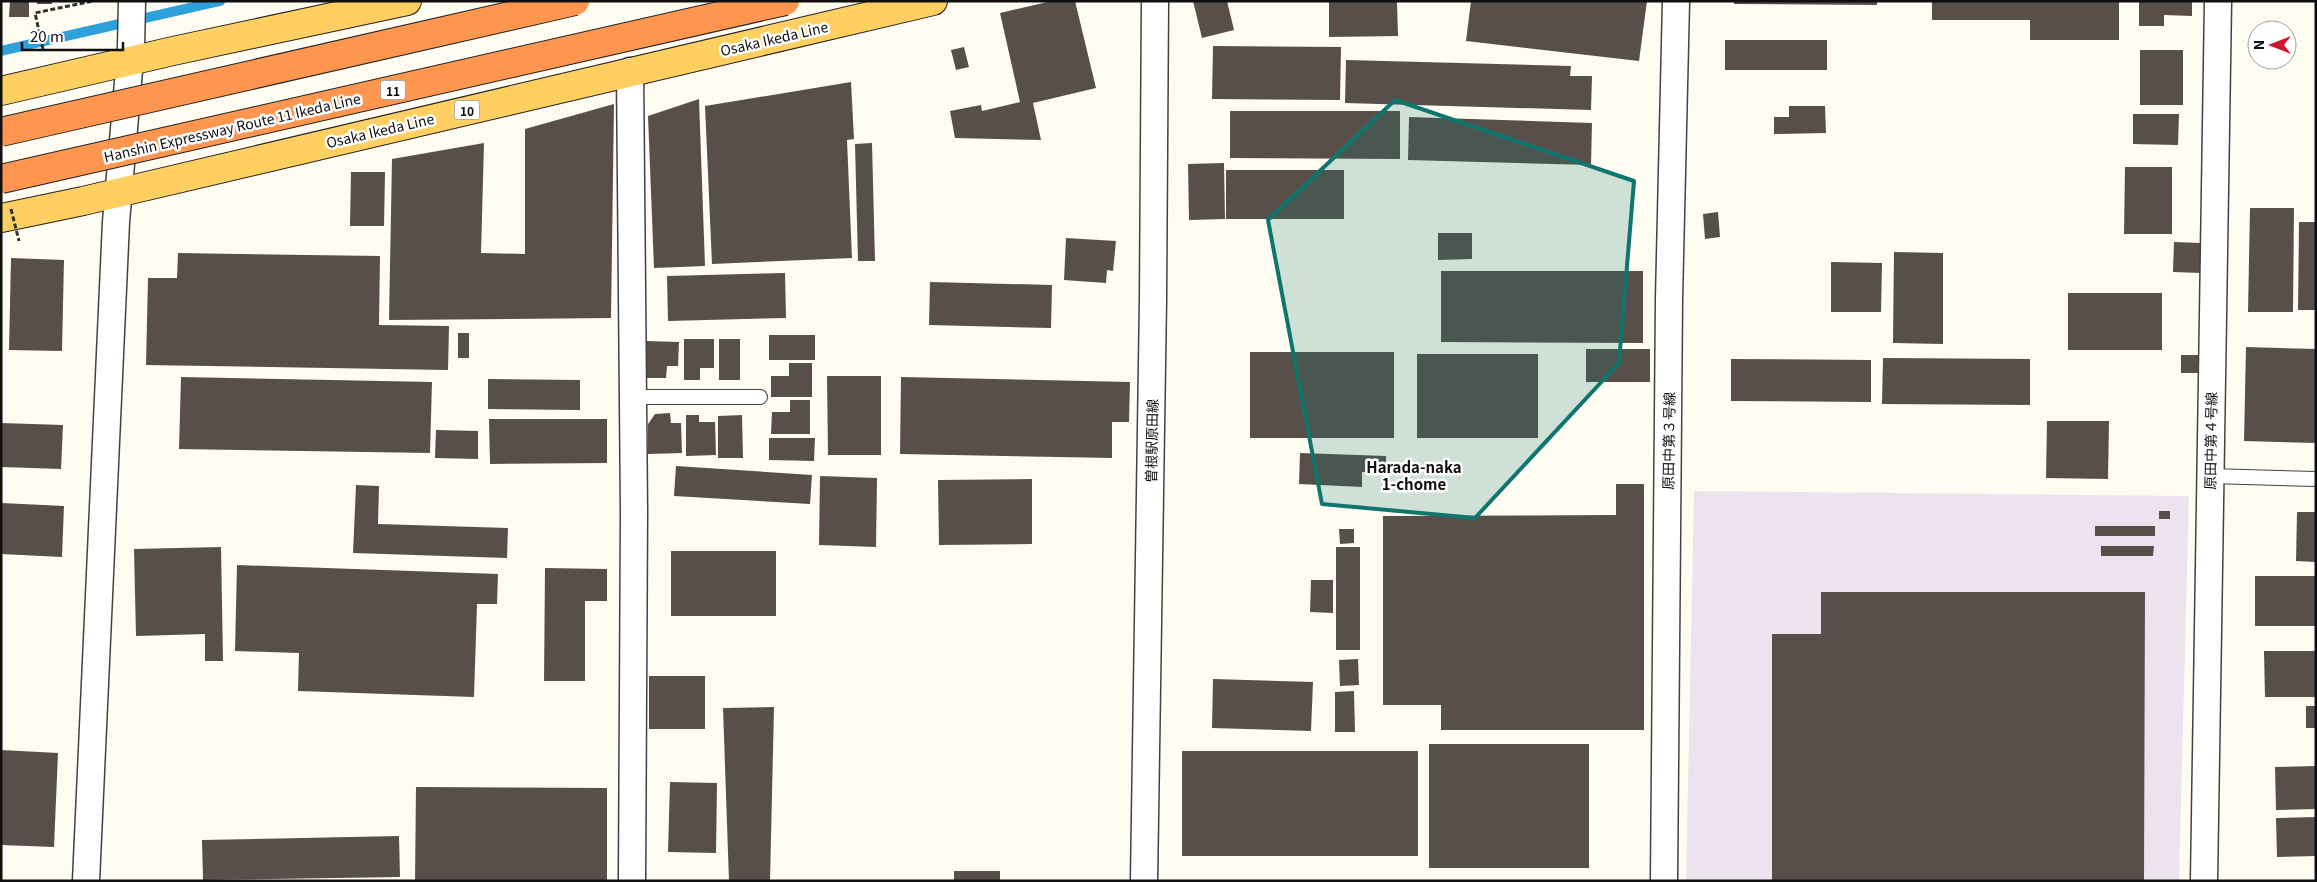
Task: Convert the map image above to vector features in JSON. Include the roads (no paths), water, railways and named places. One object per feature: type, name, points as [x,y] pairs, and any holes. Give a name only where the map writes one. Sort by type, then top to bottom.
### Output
[{"type":"highway","points":[[1,132],[575,1]]},
{"type":"highway","name":"Hanshin Expressway Route 11 Ikeda Line","points":[[1,179],[785,1]]},
{"type":"main road","points":[[1,91],[130,48],[407,1]]},
{"type":"main road","name":"Osaka Ikeda Line","points":[[1,218],[933,1]]},
{"type":"street","name":"曽根駅原田線","points":[[1144,881],[1153,299],[1155,1]]},
{"type":"street","name":"原田中第３号線","points":[[1664,881],[1669,299],[1676,1]]},
{"type":"street","name":"原田中第４号線","points":[[2204,881],[2218,1]]},
{"type":"street","points":[[86,881],[118,192],[132,2]]},
{"type":"street","points":[[630,71],[633,397],[632,881]]},
{"type":"lane","points":[[633,397],[760,397]]},
{"type":"lane","points":[[2210,476],[2316,479]]},
{"type":"waterway","points":[[1,51],[220,1]]},
{"type":"district","name":"Harada-naka 1-chome","points":[[1414,474]]}]
